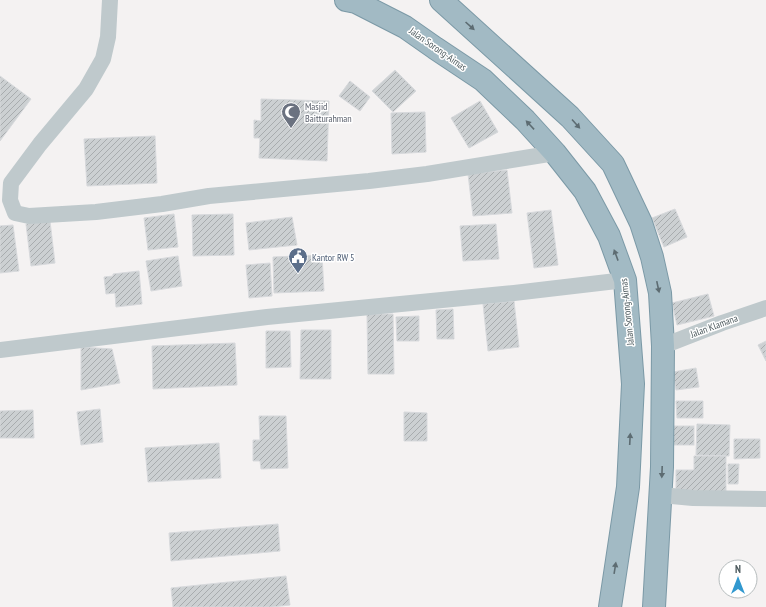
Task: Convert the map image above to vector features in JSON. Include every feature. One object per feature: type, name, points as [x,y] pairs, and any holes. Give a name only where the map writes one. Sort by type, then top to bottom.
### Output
[{"type":"highway","name":"Jalan Sorong-Aimas","points":[[346,0],[356,2],[405,26],[483,80],[525,120],[555,153],[585,191],[610,236],[626,280],[633,384],[628,487],[610,607]]},
{"type":"highway","points":[[441,0],[570,117],[612,164],[641,224],[652,257],[660,293],[663,346],[662,466],[654,607]]},
{"type":"street","points":[[110,0],[108,37],[103,59],[86,89],[40,144],[11,184],[10,200],[15,213],[29,216],[96,212],[162,204],[209,196],[427,174],[555,153]]},
{"type":"street","points":[[0,350],[267,317],[514,293],[626,280]]},
{"type":"street","name":"Jalan Klamana","points":[[663,346],[766,308]]},
{"type":"street","points":[[661,495],[693,498],[766,499]]},
{"type":"building","points":[[395,70],[416,91],[393,112],[372,91]]},
{"type":"building","points":[[0,76],[31,99],[0,141]]},
{"type":"building","points":[[350,81],[370,97],[360,111],[339,96]]},
{"type":"building","name":"Masjid Baitturahman","points":[[261,99],[329,101],[327,161],[259,158],[260,138],[254,138],[254,120],[261,121]]},
{"type":"building","points":[[480,101],[498,132],[469,148],[451,118]]},
{"type":"building","points":[[425,112],[426,152],[392,154],[391,113]]},
{"type":"building","points":[[155,136],[157,183],[87,186],[84,139]]},
{"type":"building","points":[[507,170],[512,213],[473,216],[468,174]]},
{"type":"building","points":[[675,209],[687,237],[664,247],[652,218]]},
{"type":"building","points":[[551,210],[558,265],[534,268],[527,213]]},
{"type":"building","points":[[174,214],[178,247],[148,250],[144,218]]},
{"type":"building","points":[[233,214],[234,255],[193,256],[192,215]]},
{"type":"building","points":[[292,217],[297,245],[249,250],[246,223]]},
{"type":"building","points":[[50,221],[55,263],[31,266],[26,224]]},
{"type":"building","points":[[496,224],[499,259],[463,261],[460,226]]},
{"type":"building","points":[[13,225],[19,271],[0,273],[0,226]]},
{"type":"building","name":"Kantor RW 5","points":[[322,255],[324,291],[274,293],[273,257]]},
{"type":"building","points":[[178,256],[182,286],[151,291],[146,261]]},
{"type":"building","points":[[270,263],[272,296],[249,298],[246,265]]},
{"type":"building","points":[[139,271],[142,304],[116,307],[115,293],[106,294],[104,277],[113,276],[113,274]]},
{"type":"building","points":[[708,294],[714,316],[677,325],[672,303]]},
{"type":"building","points":[[514,301],[519,347],[488,351],[483,304]]},
{"type":"building","points":[[453,309],[454,339],[437,339],[436,310]]},
{"type":"building","points":[[367,314],[393,314],[394,374],[368,374]]},
{"type":"building","points":[[419,316],[419,341],[397,341],[396,317]]},
{"type":"building","points":[[301,330],[331,330],[331,379],[300,379]]},
{"type":"building","points":[[266,331],[290,331],[291,367],[266,368]]},
{"type":"building","points":[[766,341],[766,361],[758,345]]},
{"type":"building","points":[[235,343],[237,385],[153,389],[152,346]]},
{"type":"building","points":[[81,347],[112,349],[120,383],[81,390]]},
{"type":"building","points":[[696,368],[699,387],[676,390],[673,372]]},
{"type":"building","points":[[676,401],[703,401],[703,418],[677,418]]},
{"type":"building","points":[[100,409],[103,442],[81,445],[77,412]]},
{"type":"building","points":[[33,410],[34,438],[0,438],[0,411]]},
{"type":"building","points":[[404,412],[427,413],[427,441],[404,441]]},
{"type":"building","points":[[259,416],[286,416],[288,468],[261,469],[260,461],[253,461],[253,440],[260,440]]},
{"type":"building","points":[[697,424],[730,425],[729,456],[696,455]]},
{"type":"building","points":[[673,426],[694,426],[694,445],[673,445]]},
{"type":"building","points":[[734,439],[760,439],[760,458],[734,459]]},
{"type":"building","points":[[219,443],[221,478],[148,482],[145,448]]},
{"type":"building","points":[[694,456],[726,456],[726,492],[676,491],[676,470],[694,470]]},
{"type":"building","points":[[728,464],[739,464],[738,484],[728,484]]},
{"type":"building","points":[[278,524],[280,551],[171,561],[169,533]]},
{"type":"building","points":[[286,576],[290,605],[272,607],[173,607],[171,588]]},
{"type":"place","name":"Masjid Baitturahman","points":[[291,129]]},
{"type":"place","name":"Kantor RW 5","points":[[298,274]]}]
